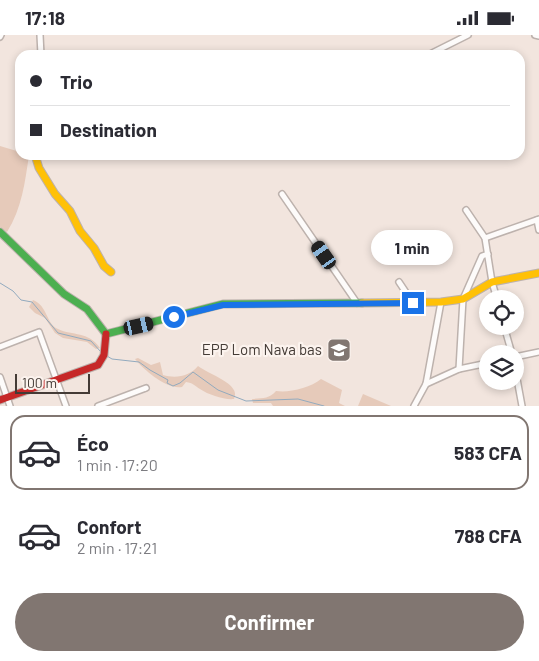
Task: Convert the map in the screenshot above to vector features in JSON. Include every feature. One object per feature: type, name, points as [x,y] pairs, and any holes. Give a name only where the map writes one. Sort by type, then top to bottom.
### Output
[{"type":"street","points":[[40,35],[41,50]]},
{"type":"street","points":[[438,50],[468,35]]},
{"type":"street","points":[[535,35],[539,36]]},
{"type":"street","points":[[37,160],[39,168],[55,195],[70,211],[80,231],[94,247],[104,266],[111,272]]},
{"type":"street","points":[[282,194],[356,303]]},
{"type":"street","points":[[466,210],[485,238],[494,290]]},
{"type":"street","points":[[485,238],[538,220],[539,230]]},
{"type":"street","points":[[0,232],[64,294],[88,309],[106,334],[105,353],[102,362],[98,365],[4,399]]},
{"type":"street","points":[[460,369],[463,299],[482,257],[488,255]]},
{"type":"street","points":[[106,334],[223,305],[441,303],[463,299],[492,282],[539,273]]},
{"type":"street","points":[[399,282],[413,303]]},
{"type":"street","points":[[414,406],[426,384],[441,303]]},
{"type":"street","points":[[0,347],[40,332],[66,406]]},
{"type":"street","points":[[524,355],[539,352]]},
{"type":"street","points":[[426,384],[460,369],[479,365]]},
{"type":"street","points":[[0,377],[4,399],[10,406]]},
{"type":"street","points":[[98,406],[146,388]]},
{"type":"street","points":[[519,390],[522,406]]},
{"type":"street","points":[[117,399],[120,406]]},
{"type":"shaded area","points":[[0,146],[15,150],[15,160],[28,160],[16,214],[7,232],[0,227]]},
{"type":"shaded area","points":[[33,300],[42,306],[54,327],[85,336],[100,348],[96,349],[87,342],[63,338],[55,333],[45,318],[35,313],[29,307]]},
{"type":"shaded area","points":[[138,358],[151,365],[160,362],[163,375],[168,376],[178,377],[187,374],[198,366],[229,384],[235,394],[234,399],[212,395],[188,382],[182,387],[170,385],[156,378],[144,368],[135,359]]},
{"type":"shaded area","points":[[321,379],[342,390],[339,403],[345,406],[273,406],[271,403],[253,403],[252,399],[268,397],[276,391],[299,389]]},
{"type":"shaded area","points":[[363,394],[391,406],[358,406]]},
{"type":"waterway","points":[[0,283],[13,291],[21,300],[32,302],[58,333],[91,341],[101,352]]},
{"type":"waterway","points":[[107,356],[112,359],[139,362],[168,380],[167,383],[173,386],[180,383],[193,372],[218,390],[246,401],[298,399],[324,406]]},
{"type":"traffic: fast","points":[[0,232],[64,294],[87,309],[106,334],[223,304],[362,303]]},
{"type":"traffic: slow","points":[[37,160],[39,168],[55,194],[70,211],[80,231],[94,248],[104,266],[111,272]]},
{"type":"traffic: slow","points":[[362,303],[441,302],[463,299],[492,282],[539,273]]},
{"type":"traffic: jam","points":[[0,400],[98,365],[104,355],[106,334]]},
{"type":"place","name":"EPP Lom Nava bas","points":[[339,350]]},
{"type":"route","points":[[174,317],[223,305],[413,303]]}]
